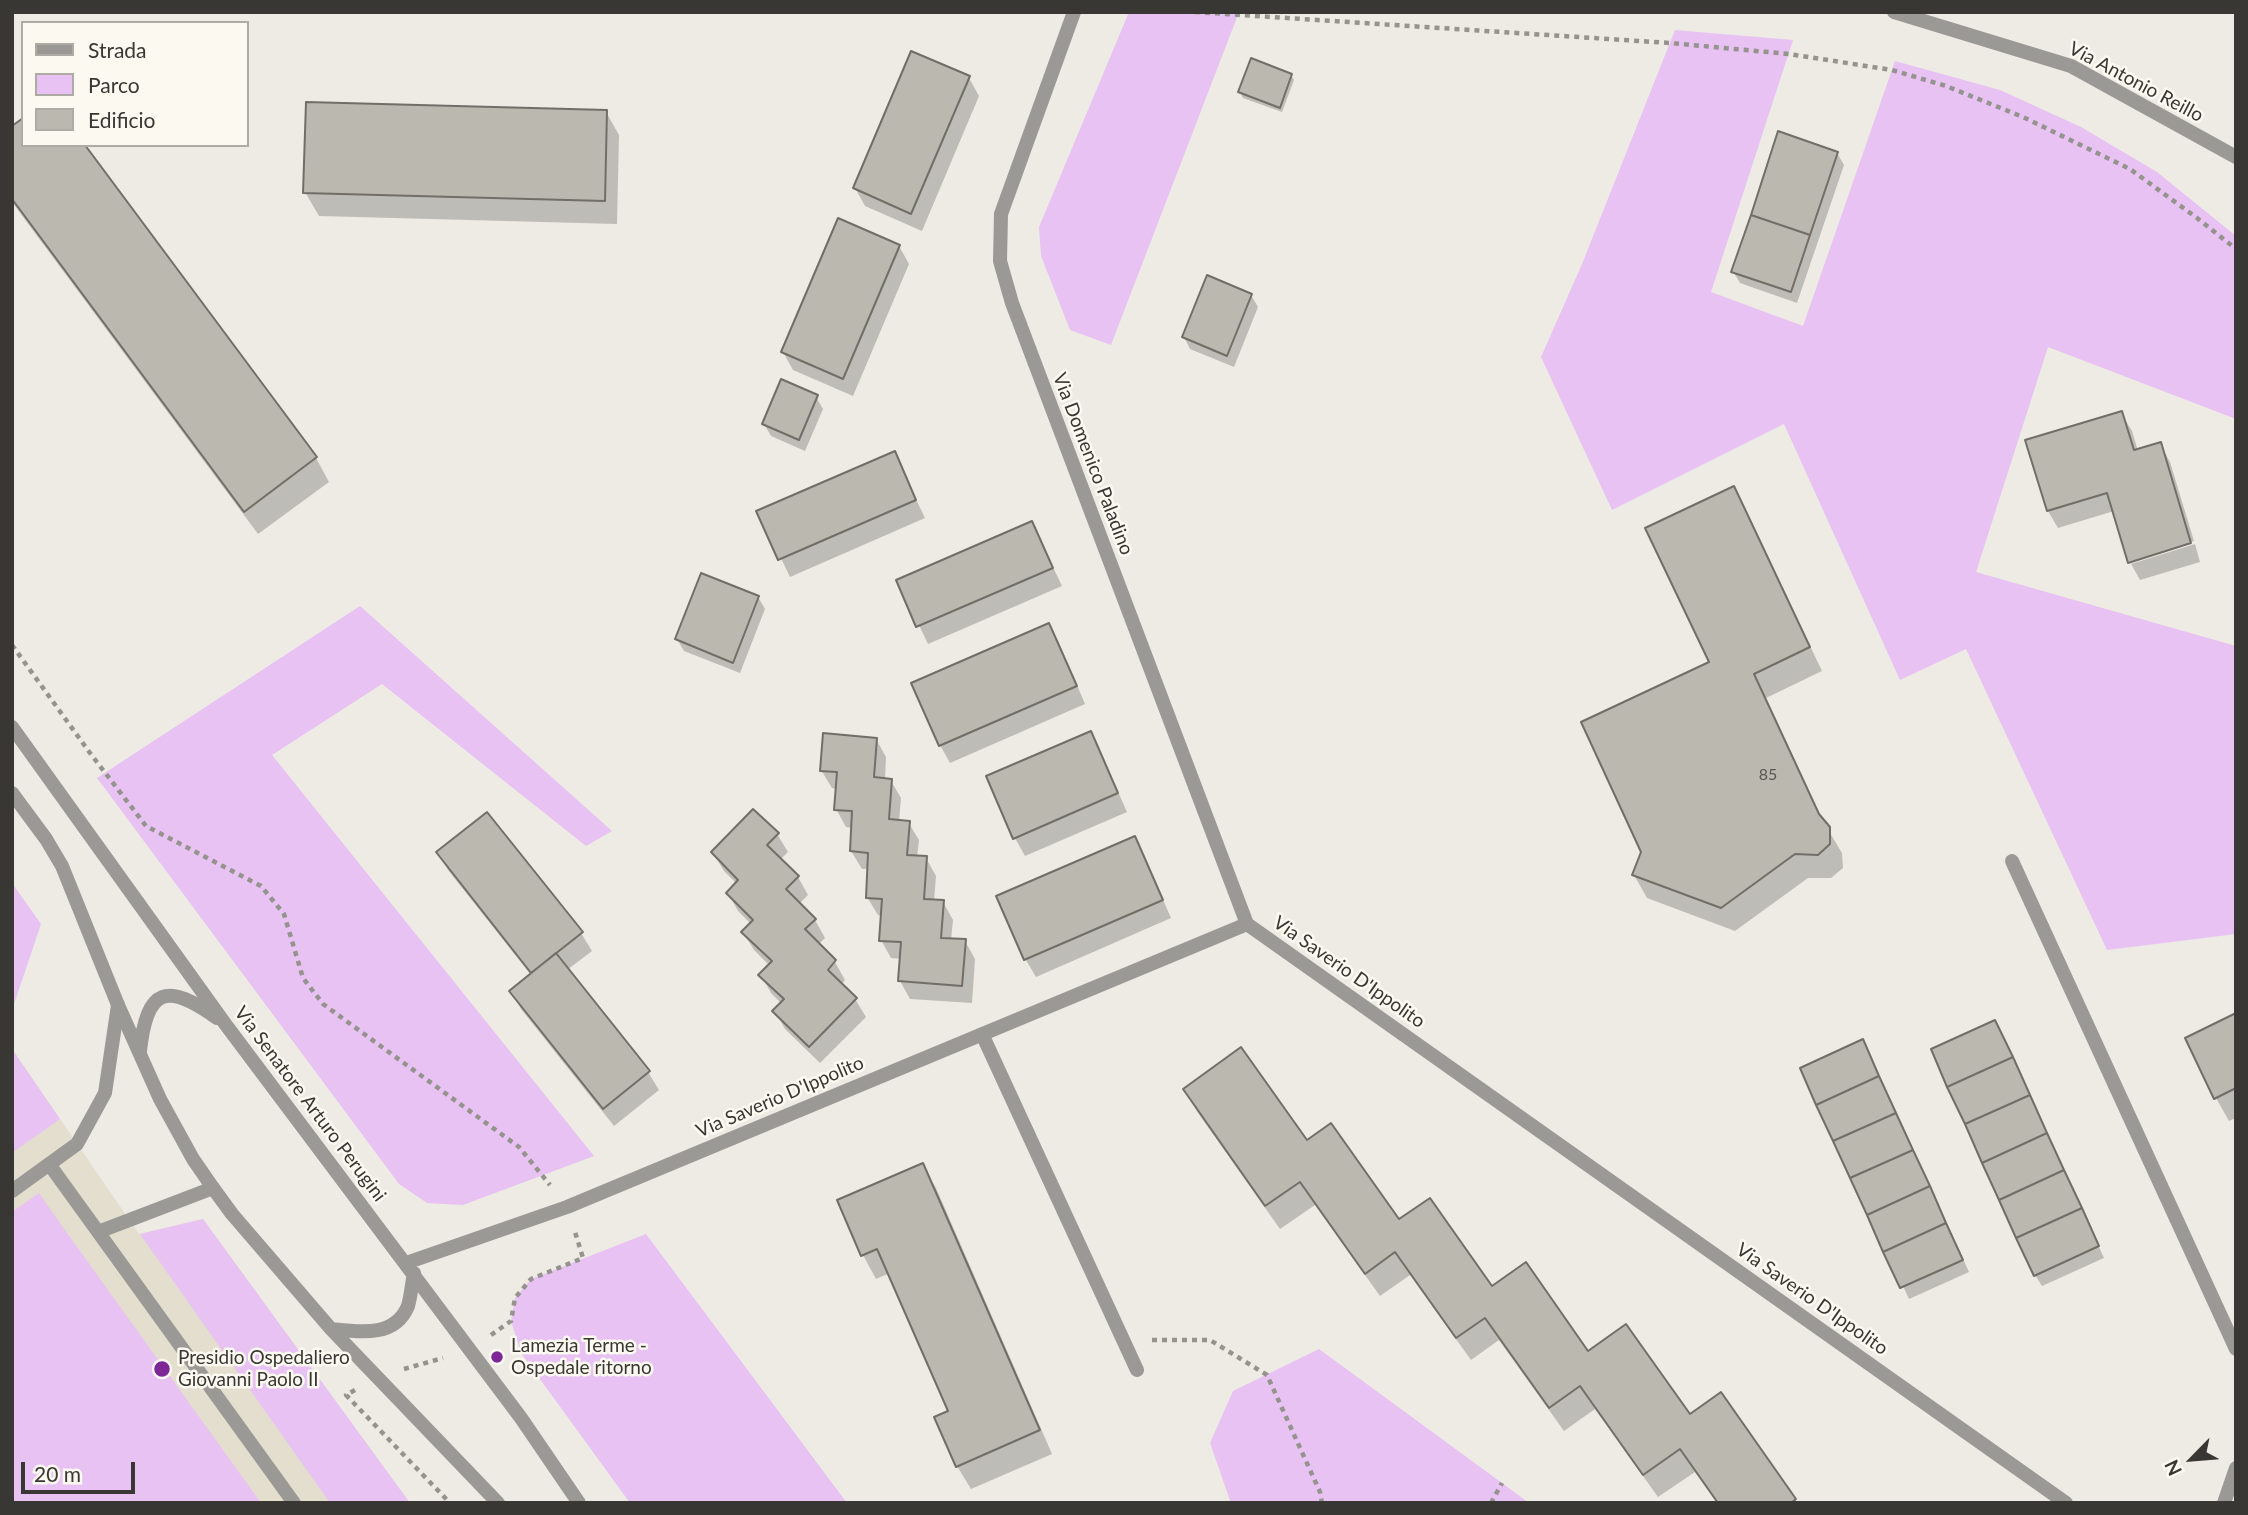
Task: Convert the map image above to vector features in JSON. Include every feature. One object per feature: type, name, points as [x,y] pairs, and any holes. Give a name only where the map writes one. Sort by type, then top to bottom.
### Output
[{"type":"street","name":"Via Domenico Paladino","points":[[1074,12],[1001,214],[1000,261],[1012,303],[1247,924]]},
{"type":"street","name":"Via Antonio Reillo","points":[[1894,12],[2071,66],[2236,157]]},
{"type":"street","name":"Via Senatore Arturo Perugini","points":[[12,727],[226,1025],[471,1350],[579,1503]]},
{"type":"street","points":[[12,793],[62,866],[139,1053],[160,1099],[193,1159],[232,1214],[331,1329],[498,1503]]},
{"type":"street","points":[[2012,861],[2236,1349]]},
{"type":"street","name":"Via Saverio D'Ippolito","points":[[410,1268],[567,1207],[1247,924],[2066,1503]]},
{"type":"street","points":[[139,1053],[144,1023],[149,1009],[158,998],[173,994],[192,1000],[226,1025]]},
{"type":"street","points":[[12,1191],[77,1144],[105,1093],[118,1005]]},
{"type":"street","points":[[982,1034],[1137,1370]]},
{"type":"street","points":[[49,1164],[294,1503]]},
{"type":"street","points":[[98,1232],[213,1188]]},
{"type":"street","points":[[331,1329],[360,1332],[386,1329],[399,1321],[408,1305],[410,1268]]},
{"type":"street","points":[[2224,1503],[2236,1468]]},
{"type":"path","points":[[1195,12],[1670,43],[1789,54],[1892,70],[1946,86],[2022,117],[2130,169],[2236,249]]},
{"type":"path","points":[[12,645],[146,826],[261,886],[284,914],[303,978],[323,1004],[519,1147],[567,1207],[583,1258],[531,1279],[515,1298],[511,1321],[471,1350],[377,1377],[346,1395],[450,1503]]},
{"type":"path","points":[[1124,1340],[1210,1340],[1267,1375],[1320,1492],[1322,1503]]},
{"type":"path","points":[[1491,1503],[1502,1483]]},
{"type":"shaded area","name":"Presidio Ospedaliero Giovanni Paolo II","points":[[12,1049],[139,1234],[203,1219],[410,1503],[12,1503]]},
{"type":"green space","points":[[1129,12],[1239,12],[1111,345],[1070,330],[1041,256],[1039,227]]},
{"type":"green space","points":[[1675,30],[1793,40],[1711,292],[1803,326],[1895,61],[2000,90],[2081,127],[2157,172],[2236,236],[2236,419],[2048,347],[1976,572],[2236,646],[2236,934],[2107,950],[1966,649],[1900,680],[1784,424],[1612,510],[1541,357],[1582,264]]},
{"type":"green space","points":[[360,606],[612,831],[586,846],[382,684],[272,755],[594,1156],[463,1205],[427,1203],[399,1184],[97,778]]},
{"type":"green space","points":[[12,883],[41,924],[12,1010]]},
{"type":"green space","points":[[12,1049],[60,1119],[12,1153]]},
{"type":"green space","points":[[39,1193],[261,1503],[12,1503],[12,1212]]},
{"type":"green space","points":[[203,1219],[410,1503],[330,1503],[140,1234]]},
{"type":"green space","points":[[646,1234],[847,1503],[630,1503],[521,1353],[511,1321],[515,1298],[531,1279]]},
{"type":"green space","points":[[1319,1349],[1529,1503],[1231,1503],[1210,1443],[1233,1391]]},
{"type":"building","points":[[911,51],[970,76],[911,214],[853,188]]},
{"type":"building","points":[[1251,58],[1292,74],[1280,108],[1238,92]]},
{"type":"building","points":[[306,102],[607,110],[605,201],[303,193]]},
{"type":"building","points":[[21,119],[21,147],[86,147],[317,457],[244,512],[12,199],[12,126]]},
{"type":"building","points":[[1778,131],[1838,152],[1810,235],[1751,215]]},
{"type":"building","points":[[1751,215],[1810,235],[1791,292],[1731,272]]},
{"type":"building","points":[[838,218],[900,245],[843,379],[781,352]]},
{"type":"building","points":[[1207,275],[1252,294],[1227,356],[1182,337]]},
{"type":"building","points":[[781,379],[818,395],[799,440],[762,424]]},
{"type":"building","points":[[2122,411],[2134,450],[2161,442],[2191,543],[2128,563],[2107,493],[2047,511],[2025,440]]},
{"type":"building","points":[[895,451],[916,500],[778,560],[756,511]]},
{"type":"building","points":[[1734,486],[1810,647],[1754,674],[1819,814],[1830,827],[1830,844],[1818,855],[1795,854],[1721,908],[1632,875],[1641,852],[1581,722],[1709,662],[1645,528]]},
{"type":"building","points":[[1032,521],[1053,568],[916,627],[896,580]]},
{"type":"building","points":[[701,573],[759,596],[733,663],[675,639]]},
{"type":"building","points":[[1049,623],[1077,686],[939,746],[911,683]]},
{"type":"building","points":[[1091,731],[1118,793],[1013,839],[986,776]]},
{"type":"building","points":[[823,733],[877,738],[874,777],[892,779],[889,819],[910,821],[907,855],[927,856],[924,899],[944,900],[941,938],[966,939],[962,986],[898,981],[901,942],[879,941],[882,899],[866,898],[868,853],[850,851],[852,811],[834,810],[837,772],[820,771]]},
{"type":"building","points":[[753,809],[779,833],[767,845],[799,876],[786,889],[816,919],[805,929],[836,960],[828,970],[857,998],[809,1047],[772,1011],[784,999],[758,975],[772,961],[741,932],[753,920],[726,893],[738,880],[711,852]]},
{"type":"building","points":[[487,812],[583,932],[531,973],[436,852]]},
{"type":"building","points":[[1135,836],[1163,900],[1024,960],[996,896]]},
{"type":"building","points":[[556,953],[650,1071],[603,1109],[509,991]]},
{"type":"building","points":[[2236,1013],[2236,1088],[2214,1099],[2185,1038]]},
{"type":"building","points":[[1995,1020],[2013,1057],[1947,1087],[1931,1049]]},
{"type":"building","points":[[1863,1039],[1879,1076],[1816,1105],[1800,1068]]},
{"type":"building","points":[[1241,1047],[1307,1140],[1331,1123],[1399,1219],[1430,1198],[1492,1286],[1526,1262],[1588,1351],[1626,1324],[1690,1414],[1721,1392],[1796,1499],[1791,1503],[1718,1503],[1680,1449],[1643,1475],[1580,1386],[1549,1408],[1485,1318],[1456,1338],[1395,1252],[1365,1274],[1300,1182],[1265,1206],[1183,1089]]},
{"type":"building","points":[[2013,1057],[2030,1095],[1965,1124],[1947,1087]]},
{"type":"building","points":[[1879,1076],[1896,1113],[1833,1141],[1816,1105]]},
{"type":"building","points":[[2030,1095],[2047,1133],[1982,1163],[1965,1124]]},
{"type":"building","points":[[1896,1113],[1913,1150],[1850,1178],[1833,1141]]},
{"type":"building","points":[[2047,1133],[2064,1170],[1999,1200],[1982,1163]]},
{"type":"building","points":[[1913,1150],[1930,1186],[1867,1215],[1850,1178]]},
{"type":"building","points":[[923,1163],[1040,1430],[956,1467],[934,1417],[948,1411],[877,1249],[861,1256],[837,1200]]},
{"type":"building","points":[[2064,1170],[2082,1208],[2016,1238],[1999,1200]]},
{"type":"building","points":[[1930,1186],[1946,1223],[1883,1252],[1867,1215]]},
{"type":"building","points":[[2082,1208],[2099,1246],[2034,1276],[2016,1238]]},
{"type":"building","points":[[1946,1223],[1963,1260],[1900,1288],[1883,1252]]},
{"type":"place","name":"Lamezia Terme - Ospedale ritorno","points":[[497,1357]]},
{"type":"place","name":"Presidio Ospedaliero Giovanni Paolo II","points":[[162,1369]]}]
